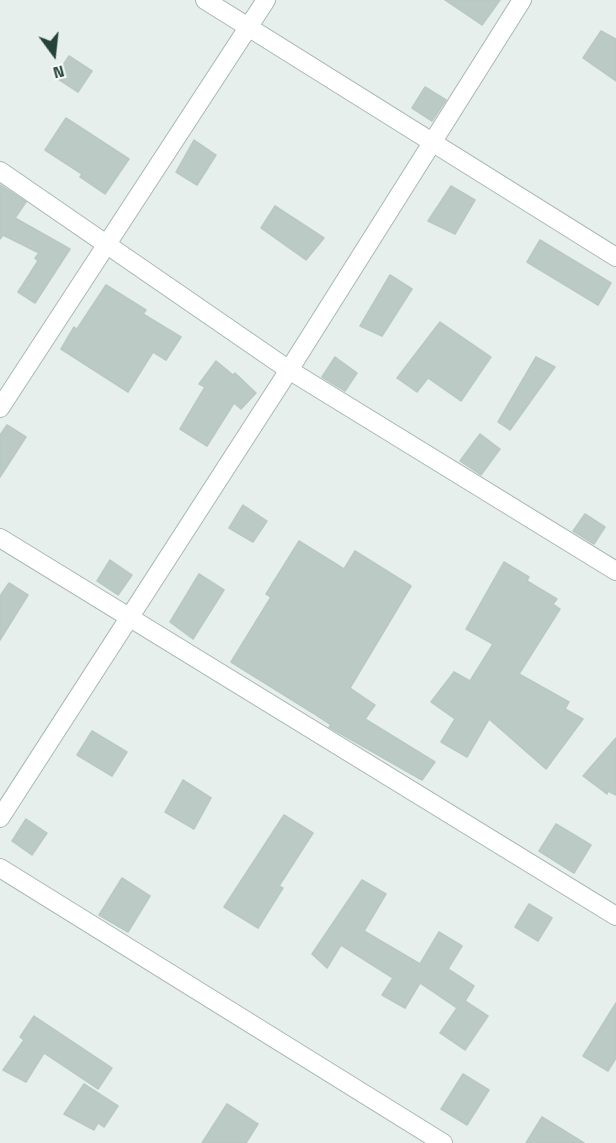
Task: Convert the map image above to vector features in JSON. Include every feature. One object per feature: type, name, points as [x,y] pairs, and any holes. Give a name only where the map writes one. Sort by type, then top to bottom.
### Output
[{"type":"street","points":[[205,0],[616,257]]},
{"type":"street","points":[[0,408],[105,243],[266,0]]},
{"type":"street","points":[[0,818],[289,370],[522,0]]},
{"type":"street","points":[[0,171],[289,370],[616,571]]},
{"type":"street","points":[[0,538],[616,916]]},
{"type":"street","points":[[0,868],[443,1143]]},
{"type":"building","points":[[445,0],[500,0],[482,25]]},
{"type":"building","points":[[601,31],[616,39],[616,81],[583,58]]},
{"type":"building","points":[[69,56],[92,71],[78,92],[55,77]]},
{"type":"building","points":[[425,87],[446,100],[432,121],[412,108]]},
{"type":"building","points":[[66,118],[129,159],[105,194],[80,177],[82,174],[45,150]]},
{"type":"building","points":[[194,140],[216,155],[197,185],[176,172]]},
{"type":"building","points":[[0,185],[26,202],[15,218],[70,249],[35,303],[18,292],[38,261],[35,258],[39,253],[3,235],[0,239]]},
{"type":"building","points":[[451,186],[475,200],[455,234],[428,221]]},
{"type":"building","points":[[275,206],[324,238],[306,260],[261,228]]},
{"type":"building","points":[[540,240],[611,283],[598,305],[527,262]]},
{"type":"building","points":[[390,275],[412,289],[382,336],[360,326]]},
{"type":"building","points":[[106,285],[146,310],[143,314],[181,337],[166,360],[153,352],[128,392],[61,349],[74,327],[77,329]]},
{"type":"building","points":[[440,322],[491,357],[461,401],[428,378],[417,392],[397,378]]},
{"type":"building","points":[[335,357],[357,373],[345,391],[322,377]]},
{"type":"building","points":[[536,357],[555,367],[510,430],[498,422]]},
{"type":"building","points":[[216,361],[233,375],[235,373],[256,393],[241,409],[234,403],[207,446],[180,429],[205,387],[199,384]]},
{"type":"building","points":[[7,425],[26,437],[0,477],[0,435]]},
{"type":"building","points":[[480,434],[500,449],[481,475],[460,461]]},
{"type":"building","points":[[243,505],[267,521],[253,542],[229,528]]},
{"type":"building","points":[[585,514],[605,527],[594,544],[573,531]]},
{"type":"building","points":[[299,541],[344,569],[355,551],[411,586],[350,688],[375,705],[365,719],[435,762],[422,780],[329,727],[331,725],[231,662],[271,597],[266,594]]},
{"type":"building","points":[[110,560],[132,575],[118,595],[97,581]]},
{"type":"building","points":[[504,562],[529,577],[527,581],[557,599],[553,604],[560,609],[519,674],[569,702],[565,709],[583,719],[546,769],[489,719],[467,757],[441,742],[455,719],[431,702],[454,672],[470,681],[493,644],[466,629]]},
{"type":"building","points":[[199,574],[224,590],[193,639],[170,622]]},
{"type":"building","points":[[9,583],[28,595],[0,640],[0,596]]},
{"type":"building","points":[[92,731],[127,752],[112,776],[77,755]]},
{"type":"building","points":[[616,738],[616,795],[608,791],[607,794],[583,776]]},
{"type":"building","points":[[183,780],[211,798],[194,829],[165,812]]},
{"type":"building","points":[[284,815],[313,833],[279,886],[283,888],[258,928],[224,907]]},
{"type":"building","points":[[26,819],[47,833],[32,855],[12,841]]},
{"type":"building","points":[[556,824],[591,845],[574,873],[539,851]]},
{"type":"building","points":[[122,878],[150,896],[128,932],[99,915]]},
{"type":"building","points":[[362,880],[386,894],[364,931],[420,964],[439,932],[462,946],[448,969],[474,986],[465,1001],[488,1016],[465,1050],[440,1033],[457,1008],[420,983],[405,1008],[382,995],[393,978],[341,945],[327,968],[312,954]]},
{"type":"building","points":[[529,904],[552,918],[538,941],[515,927]]},
{"type":"building","points":[[616,1003],[616,1058],[608,1071],[583,1056]]},
{"type":"building","points":[[34,1016],[112,1068],[98,1089],[44,1053],[26,1082],[3,1070],[24,1040],[20,1037]]},
{"type":"building","points":[[463,1074],[489,1090],[467,1125],[441,1109]]},
{"type":"building","points":[[84,1084],[118,1106],[104,1127],[98,1123],[94,1130],[64,1114]]},
{"type":"building","points":[[227,1104],[258,1124],[246,1143],[202,1143]]},
{"type":"building","points":[[542,1117],[584,1143],[526,1143]]}]
